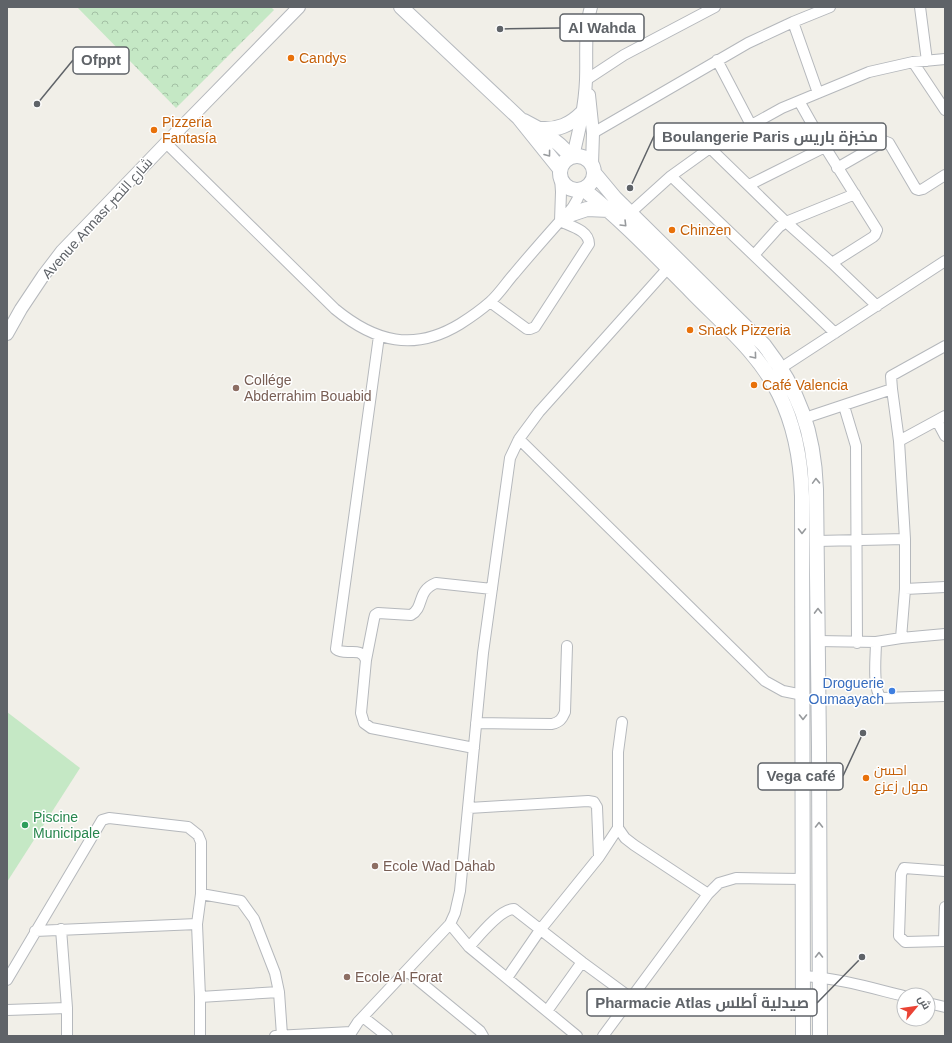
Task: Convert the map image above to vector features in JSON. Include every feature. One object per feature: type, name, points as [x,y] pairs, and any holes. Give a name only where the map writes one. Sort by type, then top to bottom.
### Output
[{"type":"main road","points":[[401,7],[518,118],[560,173],[562,182],[570,189],[582,190],[609,210],[668,268],[754,357],[771,379],[779,393],[791,422],[799,456],[801,476],[803,635],[803,1036]]},
{"type":"main road","points":[[541,130],[559,128],[575,120],[582,114]]},
{"type":"main road","points":[[518,118],[552,137],[572,156]]},
{"type":"main road","points":[[560,173],[564,161],[572,156],[584,156],[612,194],[630,213],[764,345],[781,368],[805,418],[812,446],[816,475],[820,1036]]},
{"type":"main road","points":[[582,190],[591,183],[593,169]]},
{"type":"main road","points":[[563,219],[587,209],[609,210]]},
{"type":"main road","points":[[803,635],[818,638]]},
{"type":"main road","points":[[803,657],[818,656]]},
{"type":"street","name":"Avenue Annasr شارع النصر","points":[[7,334],[21,309],[51,265],[166,143],[299,7]]},
{"type":"street","points":[[590,7],[585,52],[586,80],[593,133],[593,169]]},
{"type":"street","points":[[586,80],[624,56],[715,7]]},
{"type":"street","points":[[593,133],[748,43],[830,7]]},
{"type":"street","points":[[920,7],[927,60]]},
{"type":"street","points":[[793,22],[818,93]]},
{"type":"street","points":[[630,213],[671,176],[710,148],[782,108],[869,72],[913,62],[945,59]]},
{"type":"street","points":[[717,60],[751,125]]},
{"type":"street","points":[[913,62],[945,110]]},
{"type":"street","points":[[572,156],[582,114],[586,80]]},
{"type":"street","points":[[799,101],[837,168],[876,228],[876,233],[873,237],[832,263]]},
{"type":"street","points":[[837,168],[884,141],[889,143],[916,189],[923,189],[945,175]]},
{"type":"street","points":[[166,143],[335,308],[362,328],[379,336],[394,339],[408,340],[434,336],[448,331],[470,318],[490,302],[563,219],[575,204],[582,190]]},
{"type":"street","points":[[749,185],[825,147]]},
{"type":"street","points":[[710,148],[786,222],[877,306]]},
{"type":"street","points":[[560,173],[563,219]]},
{"type":"street","points":[[671,176],[835,333]]},
{"type":"street","points":[[754,255],[779,227],[786,222],[855,194]]},
{"type":"street","points":[[490,302],[527,329],[530,330],[535,327],[589,244],[589,239],[585,233],[563,219]]},
{"type":"street","points":[[781,368],[945,261]]},
{"type":"street","points":[[200,894],[241,901],[254,919],[275,973],[279,992],[278,1036],[350,1034],[363,1017],[450,924],[455,913],[460,891],[483,653],[510,458],[519,439],[538,412],[668,268]]},
{"type":"street","points":[[366,660],[360,653],[339,651],[336,649],[336,644],[379,336]]},
{"type":"street","points":[[901,638],[905,588],[905,539],[899,442],[891,376],[945,346]]},
{"type":"street","points":[[805,418],[892,389]]},
{"type":"street","points":[[844,406],[856,446],[857,643]]},
{"type":"street","points":[[899,442],[941,418],[945,436]]},
{"type":"street","points":[[519,439],[765,681],[783,691],[803,695]]},
{"type":"street","points":[[817,541],[905,539]]},
{"type":"street","points":[[474,748],[370,728],[364,723],[361,713],[366,660],[375,615],[378,613],[411,615],[417,610],[424,591],[430,585],[436,583],[492,589]]},
{"type":"street","points":[[905,588],[945,587]]},
{"type":"street","points":[[818,638],[857,643],[945,634]]},
{"type":"street","points":[[876,642],[876,681],[878,695],[881,698],[945,696]]},
{"type":"street","points":[[476,723],[552,724],[558,722],[565,712],[567,646]]},
{"type":"street","points":[[507,978],[540,930],[599,857],[618,828],[618,752],[622,722]]},
{"type":"street","points":[[469,808],[588,801],[594,802],[597,807],[599,857]]},
{"type":"street","points":[[7,980],[99,823],[105,818],[188,827],[198,835],[201,842],[200,894],[197,924],[200,1036]]},
{"type":"street","points":[[618,828],[625,838],[634,845],[708,894]]},
{"type":"street","points":[[945,871],[904,868],[901,874],[899,936],[905,942],[944,941],[945,907]]},
{"type":"street","points":[[602,1036],[708,894],[719,883],[736,878],[803,879]]},
{"type":"street","points":[[469,947],[502,913],[509,909],[514,909],[631,998]]},
{"type":"street","points":[[35,931],[197,924]]},
{"type":"street","points":[[450,924],[469,947],[572,1034]]},
{"type":"street","points":[[61,929],[67,1008],[67,1036]]},
{"type":"street","points":[[547,1012],[582,962]]},
{"type":"street","points":[[406,971],[480,1031],[482,1036]]},
{"type":"street","points":[[803,976],[846,981],[896,994]]},
{"type":"street","points":[[200,997],[279,992]]},
{"type":"street","points":[[7,1010],[67,1008]]},
{"type":"street","points":[[363,1017],[387,1036]]},
{"type":"green space","points":[[77,7],[271,7],[274,10],[176,108]]},
{"type":"green space","name":"Piscine Municipale","points":[[7,712],[80,768],[7,882]]},
{"type":"place","name":"Al Wahda","points":[[500,29]]},
{"type":"place","name":"Candys","points":[[291,58]]},
{"type":"place","name":"Ofppt","points":[[37,104]]},
{"type":"place","name":"Pizzeria Fantasía","points":[[154,130]]},
{"type":"place","name":"Boulangerie Paris مخبزة باريس","points":[[630,188]]},
{"type":"place","name":"Chinzen","points":[[672,230]]},
{"type":"place","name":"Snack Pizzeria","points":[[690,330]]},
{"type":"place","name":"Café Valencia","points":[[754,385]]},
{"type":"place","name":"Collége Abderrahim Bouabid","points":[[236,388]]},
{"type":"place","name":"Droguerie Oumaayach","points":[[892,691]]},
{"type":"place","name":"Vega café","points":[[863,733]]},
{"type":"place","name":"احسن مول زعزع","points":[[866,778]]},
{"type":"place","name":"Piscine Municipale","points":[[25,825]]},
{"type":"place","name":"Ecole Wad Dahab","points":[[375,866]]},
{"type":"place","name":"Pharmacie Atlas صيدلية أطلس","points":[[862,957]]},
{"type":"place","name":"Ecole Al Forat","points":[[347,977]]}]
